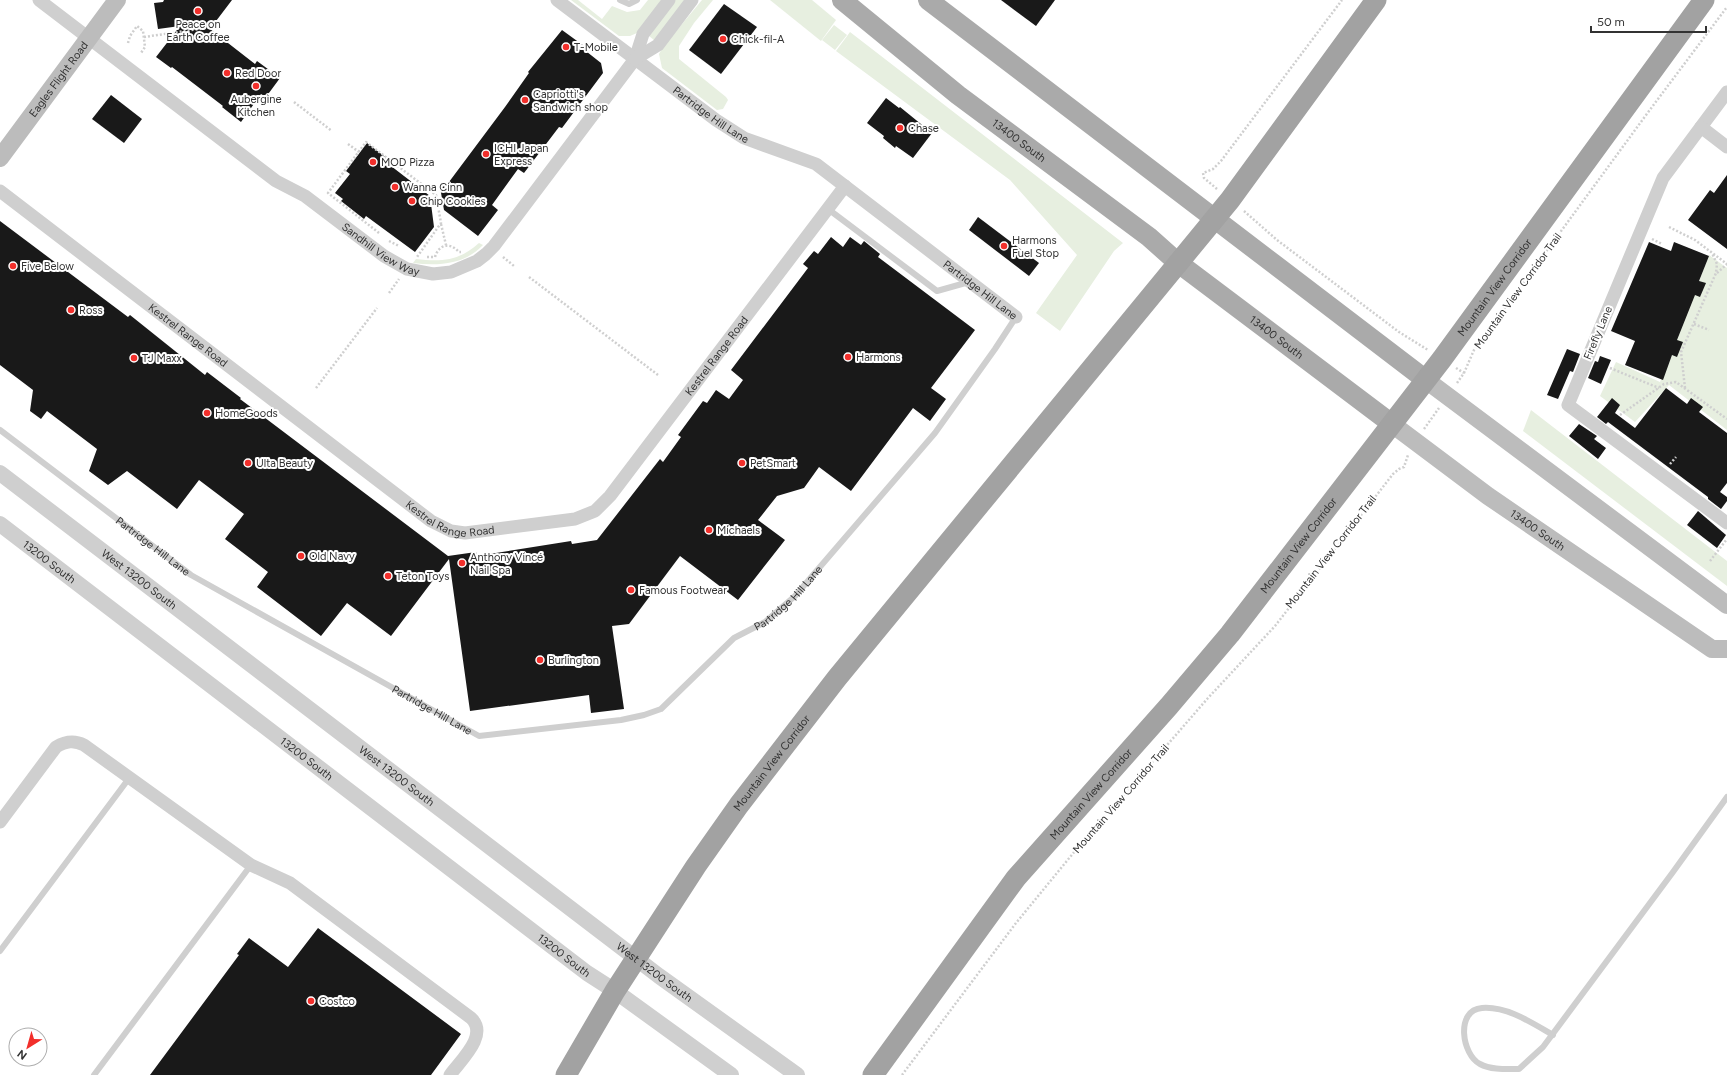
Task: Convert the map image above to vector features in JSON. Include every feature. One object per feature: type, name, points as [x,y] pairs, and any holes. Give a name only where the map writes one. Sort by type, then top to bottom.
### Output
[{"type":"highway","name":"Mountain View Corridor","points":[[566,1075],[615,991],[696,866],[735,811],[803,722],[1177,262],[1213,218],[1230,200],[1376,0]]},
{"type":"highway","name":"Mountain View Corridor","points":[[873,1075],[1016,878],[1169,706],[1230,634],[1426,380],[1704,0]]},
{"type":"main road","name":"Eagles Flight Road","points":[[0,158],[117,0]]},
{"type":"main road","name":"13400 South","points":[[842,0],[958,94],[1149,237],[1177,262],[1488,496],[1712,649],[1727,649]]},
{"type":"main road","points":[[928,0],[1426,380],[1727,605]]},
{"type":"street","name":"Sandhill View Way","points":[[39,0],[88,39],[276,181],[305,196],[391,261],[407,270],[434,274],[461,268],[477,261],[492,249],[635,59],[643,34],[669,0]]},
{"type":"street","name":"Partridge Hill Lane","points":[[557,0],[716,120],[736,133],[762,144],[809,160],[816,164],[1016,317]]},
{"type":"street","name":"Sandhill View Way","points":[[635,59],[658,45],[692,0]]},
{"type":"street","name":"Firefly Lane","points":[[1727,92],[1663,178],[1568,405],[1727,523]]},
{"type":"street","points":[[1701,128],[1727,147]]},
{"type":"street","name":"Kestrel Range Road","points":[[0,192],[432,521],[451,532],[464,533],[575,519],[595,510],[610,496],[845,186]]},
{"type":"street","name":"West 13200 South","points":[[0,473],[637,959],[797,1075]]},
{"type":"street","name":"13200 South","points":[[0,524],[580,968],[615,991]]},
{"type":"street","points":[[0,822],[52,752],[61,744],[67,742],[79,742],[84,744],[251,865],[290,883],[474,1021],[478,1030],[477,1038],[450,1075]]},
{"type":"street","points":[[615,991],[732,1075]]},
{"type":"lane","points":[[620,0],[629,4],[637,0]]},
{"type":"lane","points":[[828,210],[937,291],[971,282]]},
{"type":"lane","name":"Partridge Hill Lane","points":[[0,430],[191,575],[479,736],[518,732],[621,720],[644,715],[661,708],[734,638],[765,622],[795,596],[934,433],[1016,317]]},
{"type":"lane","points":[[0,951],[130,777]]},
{"type":"lane","points":[[1553,1035],[1524,1019],[1502,1010],[1481,1008],[1470,1013],[1463,1027],[1465,1040],[1472,1056],[1479,1064],[1494,1069],[1519,1069],[1543,1047],[1553,1035],[1727,797]]},
{"type":"lane","points":[[94,1075],[251,865]]},
{"type":"path","points":[[1204,178],[1203,173],[1213,169],[1221,161],[1342,0]]},
{"type":"path","name":"Mountain View Corridor Trail","points":[[902,1075],[1020,917],[1075,851],[1203,704],[1275,626],[1392,474],[1399,469],[1404,468],[1404,463],[1415,441],[1464,373],[1474,350],[1727,7]]},
{"type":"path","points":[[128,43],[130,36],[137,26],[143,30],[145,46],[141,53]]},
{"type":"path","points":[[144,37],[213,26]]},
{"type":"path","points":[[294,102],[332,131]]},
{"type":"path","points":[[403,249],[390,241],[328,193],[366,142],[436,195],[446,245]]},
{"type":"path","points":[[348,144],[359,152]]},
{"type":"path","points":[[441,223],[416,257],[435,257],[440,247],[446,245],[455,248],[459,252],[465,250]]},
{"type":"path","points":[[1669,227],[1695,240],[1727,264],[1716,273]]},
{"type":"path","points":[[1263,228],[1393,327],[1422,346]]},
{"type":"path","points":[[1685,388],[1681,352],[1716,273],[1717,264],[1712,253]]},
{"type":"path","points":[[499,254],[514,266]]},
{"type":"path","points":[[389,293],[401,277]]},
{"type":"path","points":[[529,277],[658,375]]},
{"type":"path","points":[[316,388],[377,308]]},
{"type":"path","points":[[1694,324],[1709,330]]},
{"type":"path","points":[[1610,368],[1659,388]]},
{"type":"path","points":[[1620,415],[1664,384],[1676,382],[1727,419]]},
{"type":"path","points":[[1710,561],[1727,539]]},
{"type":"green space","points":[[571,0],[578,0],[602,19],[612,6],[627,12],[640,10],[648,0],[662,0],[637,33],[630,36],[619,36]]},
{"type":"green space","points":[[674,0],[686,0],[655,41],[648,35]]},
{"type":"green space","points":[[702,0],[713,0],[694,23],[679,46],[679,59],[726,97],[728,100],[723,109],[717,110],[662,68],[659,54],[663,47]]},
{"type":"green space","points":[[770,0],[812,0],[836,20],[821,41]]},
{"type":"green space","points":[[834,25],[847,35],[835,50],[822,40]]},
{"type":"green space","points":[[850,32],[1123,243],[1114,251],[1060,331],[1036,313],[1077,255],[1010,180],[836,51]]},
{"type":"green space","points":[[479,243],[483,245],[476,252],[468,257],[450,263],[413,263],[416,259],[442,260],[457,257],[472,249]]},
{"type":"green space","points":[[1709,255],[1727,268],[1727,430],[1669,385],[1635,422],[1600,396],[1616,362],[1660,382]]},
{"type":"green space","points":[[1531,410],[1727,561],[1727,586],[1523,431]]},
{"type":"building","name":"Red Door","points":[[164,0],[232,0],[210,29],[255,64],[257,61],[280,78],[266,97],[261,94],[241,122],[222,107],[223,106],[172,67],[171,68],[156,57],[180,26],[158,29],[154,3],[163,2]]},
{"type":"building","points":[[1001,0],[1055,0],[1036,26]]},
{"type":"building","name":"Chick-fil-A","points":[[724,4],[757,27],[721,74],[689,50]]},
{"type":"building","points":[[562,30],[584,46],[582,48],[601,63],[603,73],[562,128],[559,127],[524,173],[518,169],[492,205],[498,210],[478,236],[444,210],[440,187],[446,186],[505,107],[529,73],[528,72]]},
{"type":"building","points":[[111,95],[142,119],[124,143],[92,119]]},
{"type":"building","name":"Chase","points":[[886,98],[899,108],[900,107],[932,133],[913,158],[896,146],[895,148],[883,138],[884,136],[867,123]]},
{"type":"building","points":[[367,143],[393,163],[391,166],[430,196],[434,227],[415,252],[366,216],[364,219],[341,201],[343,199],[335,193],[350,174],[346,171]]},
{"type":"building","points":[[1727,175],[1727,249],[1688,220],[1710,190],[1714,193]]},
{"type":"building","name":"Harmons Fuel Stop","points":[[978,217],[1039,263],[1029,276],[969,230]]},
{"type":"building","points":[[0,221],[128,317],[130,315],[205,375],[207,372],[241,398],[240,399],[448,556],[476,552],[477,556],[571,541],[572,544],[597,540],[660,459],[663,462],[681,437],[678,435],[703,401],[707,403],[716,390],[729,399],[743,380],[731,370],[808,268],[803,264],[814,251],[818,254],[831,237],[843,247],[850,237],[861,245],[864,241],[880,254],[878,257],[975,330],[931,388],[946,399],[930,421],[913,408],[851,491],[819,467],[804,488],[777,496],[758,520],[785,540],[738,600],[680,556],[629,624],[612,626],[624,709],[591,713],[589,695],[470,711],[449,559],[391,636],[347,603],[321,636],[257,587],[268,572],[225,539],[244,514],[199,480],[177,509],[127,471],[108,485],[89,471],[97,449],[47,411],[41,419],[30,411],[33,390],[0,365]]},
{"type":"building","points":[[1649,242],[1671,251],[1674,242],[1709,256],[1699,281],[1706,283],[1700,297],[1695,295],[1677,340],[1683,342],[1677,357],[1672,355],[1663,380],[1625,365],[1635,341],[1611,331]]},
{"type":"building","points":[[1567,349],[1580,354],[1573,372],[1570,371],[1558,399],[1547,395]]},
{"type":"building","points":[[1600,356],[1611,360],[1601,384],[1588,378],[1595,361],[1598,362]]},
{"type":"building","points":[[1666,388],[1687,404],[1691,398],[1703,407],[1699,412],[1727,433],[1727,483],[1720,492],[1727,497],[1727,501],[1721,509],[1708,499],[1708,497],[1608,422],[1606,424],[1597,417],[1612,398],[1620,405],[1615,413],[1635,428]]},
{"type":"building","points":[[1579,424],[1597,436],[1594,439],[1606,448],[1598,459],[1569,436]]},
{"type":"building","points":[[1698,511],[1726,535],[1717,548],[1687,525]]},
{"type":"building","name":"Costco","points":[[318,928],[461,1034],[431,1075],[150,1075],[239,955],[237,954],[249,938],[288,967]]},
{"type":"place","name":"Peace on Earth Coffee","points":[[198,11]]},
{"type":"place","name":"Chick-fil-A","points":[[723,39]]},
{"type":"place","name":"T-Mobile","points":[[566,47]]},
{"type":"place","name":"Red Door","points":[[227,73]]},
{"type":"place","name":"Aubergine Kitchen","points":[[256,86]]},
{"type":"place","name":"Capriotti's Sandwich shop","points":[[525,100]]},
{"type":"place","name":"Chase","points":[[900,128]]},
{"type":"place","name":"ICHI Japan Express","points":[[486,154]]},
{"type":"place","name":"MOD Pizza","points":[[373,162]]},
{"type":"place","name":"Wanna Cinn","points":[[395,187]]},
{"type":"place","name":"Chip Cookies","points":[[412,201]]},
{"type":"place","name":"Harmons Fuel Stop","points":[[1004,246]]},
{"type":"place","name":"Five Below","points":[[13,266]]},
{"type":"place","name":"Ross","points":[[71,310]]},
{"type":"place","name":"Harmons","points":[[848,357]]},
{"type":"place","name":"TJ Maxx","points":[[134,358]]},
{"type":"place","name":"HomeGoods","points":[[207,413]]},
{"type":"place","name":"Ulta Beauty","points":[[248,463]]},
{"type":"place","name":"PetSmart","points":[[742,463]]},
{"type":"place","name":"Michaels","points":[[709,530]]},
{"type":"place","name":"Old Navy","points":[[301,556]]},
{"type":"place","name":"Anthony Vincé Nail Spa","points":[[462,563]]},
{"type":"place","name":"Teton Toys","points":[[388,576]]},
{"type":"place","name":"Famous Footwear","points":[[631,590]]},
{"type":"place","name":"Burlington","points":[[540,660]]},
{"type":"place","name":"Costco","points":[[311,1001]]}]
